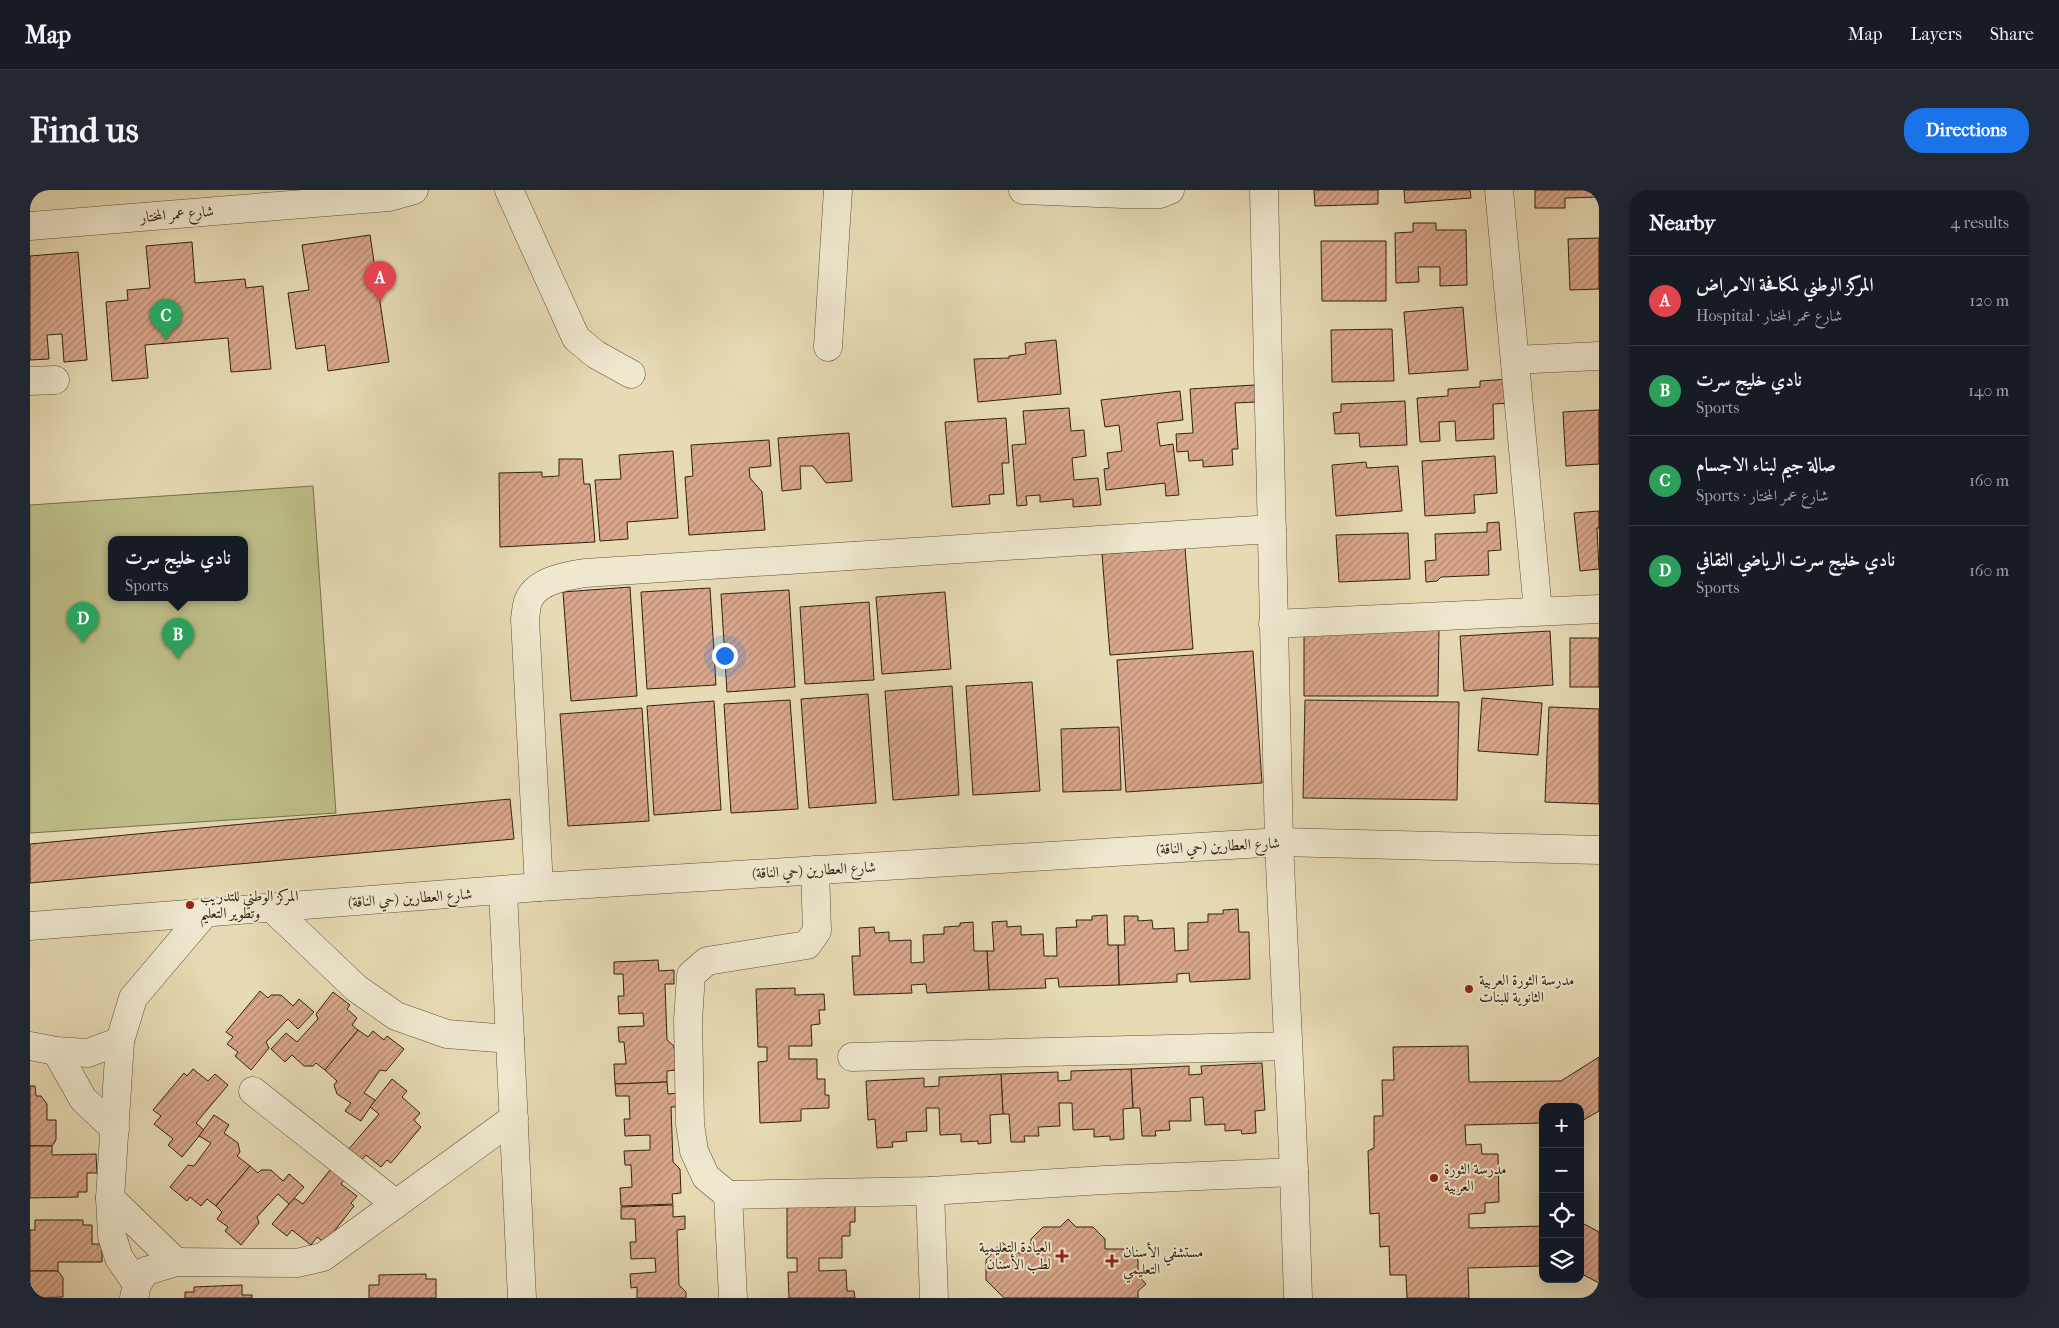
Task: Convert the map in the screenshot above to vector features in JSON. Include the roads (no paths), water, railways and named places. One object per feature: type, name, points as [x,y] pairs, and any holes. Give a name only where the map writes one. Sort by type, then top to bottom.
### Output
[{"type":"street","name":"شارع عمر المختار","points":[[30,226],[389,197],[414,190]]},
{"type":"street","points":[[509,190],[576,338],[595,354],[631,374]]},
{"type":"street","points":[[828,347],[838,190]]},
{"type":"street","points":[[1023,190],[1123,194],[1160,194],[1170,190]]},
{"type":"street","points":[[1264,190],[1279,842],[1298,1298]]},
{"type":"street","points":[[1499,190],[1538,611]]},
{"type":"street","points":[[1515,360],[1599,356]]},
{"type":"street","points":[[539,887],[525,619],[529,599],[542,586],[560,577],[595,573],[1272,529]]},
{"type":"street","points":[[1273,624],[1599,609]]},
{"type":"street","name":"شارع العطارين (حي الناقة)","points":[[30,926],[539,887],[1279,842],[1599,850]]},
{"type":"street","points":[[815,870],[816,931],[808,945],[707,961],[691,975],[688,1020],[690,1124],[694,1151],[706,1177],[728,1195],[930,1191],[1104,1180],[1294,1172]]},
{"type":"street","points":[[503,891],[522,1298]]},
{"type":"street","points":[[272,908],[356,988],[396,1016],[447,1034],[510,1039]]},
{"type":"street","points":[[135,1291],[119,1258],[112,1236],[110,1198],[120,1040],[133,998],[206,913]]},
{"type":"street","points":[[30,1046],[56,1051],[88,1053],[120,1040]]},
{"type":"street","points":[[852,1057],[1288,1046]]},
{"type":"street","points":[[56,1051],[83,1100],[115,1129]]},
{"type":"street","points":[[253,1091],[396,1204]]},
{"type":"street","points":[[135,1291],[146,1271],[176,1262],[297,1263],[323,1257],[514,1118]]},
{"type":"street","points":[[930,1191],[934,1298]]},
{"type":"street","points":[[728,1195],[733,1298]]},
{"type":"street","points":[[110,1198],[176,1262]]},
{"type":"place","name":"المركز الوطني لمكافحة الامراض","points":[[380,302]]},
{"type":"place","name":"صالة جيم لبناء الاجسام","points":[[166,340]]},
{"type":"place","name":"نادي خليج سرت الرياضي الثقافي","points":[[83,643]]},
{"type":"place","name":"نادي خليج سرت","points":[[178,659]]},
{"type":"place","name":"المركز الوطني للتدريب وتطوير التعليم","points":[[190,905]]},
{"type":"place","name":"مدرسة الثورة العربية الثانوية للبنات","points":[[1469,989]]},
{"type":"place","name":"مدرسة الثورة العربية","points":[[1434,1178]]},
{"type":"place","name":"العيادة التعليمية لطب الأسنان","points":[[1062,1256]]},
{"type":"place","name":"مستشفي الأسنان التعليمي","points":[[1112,1261]]}]
